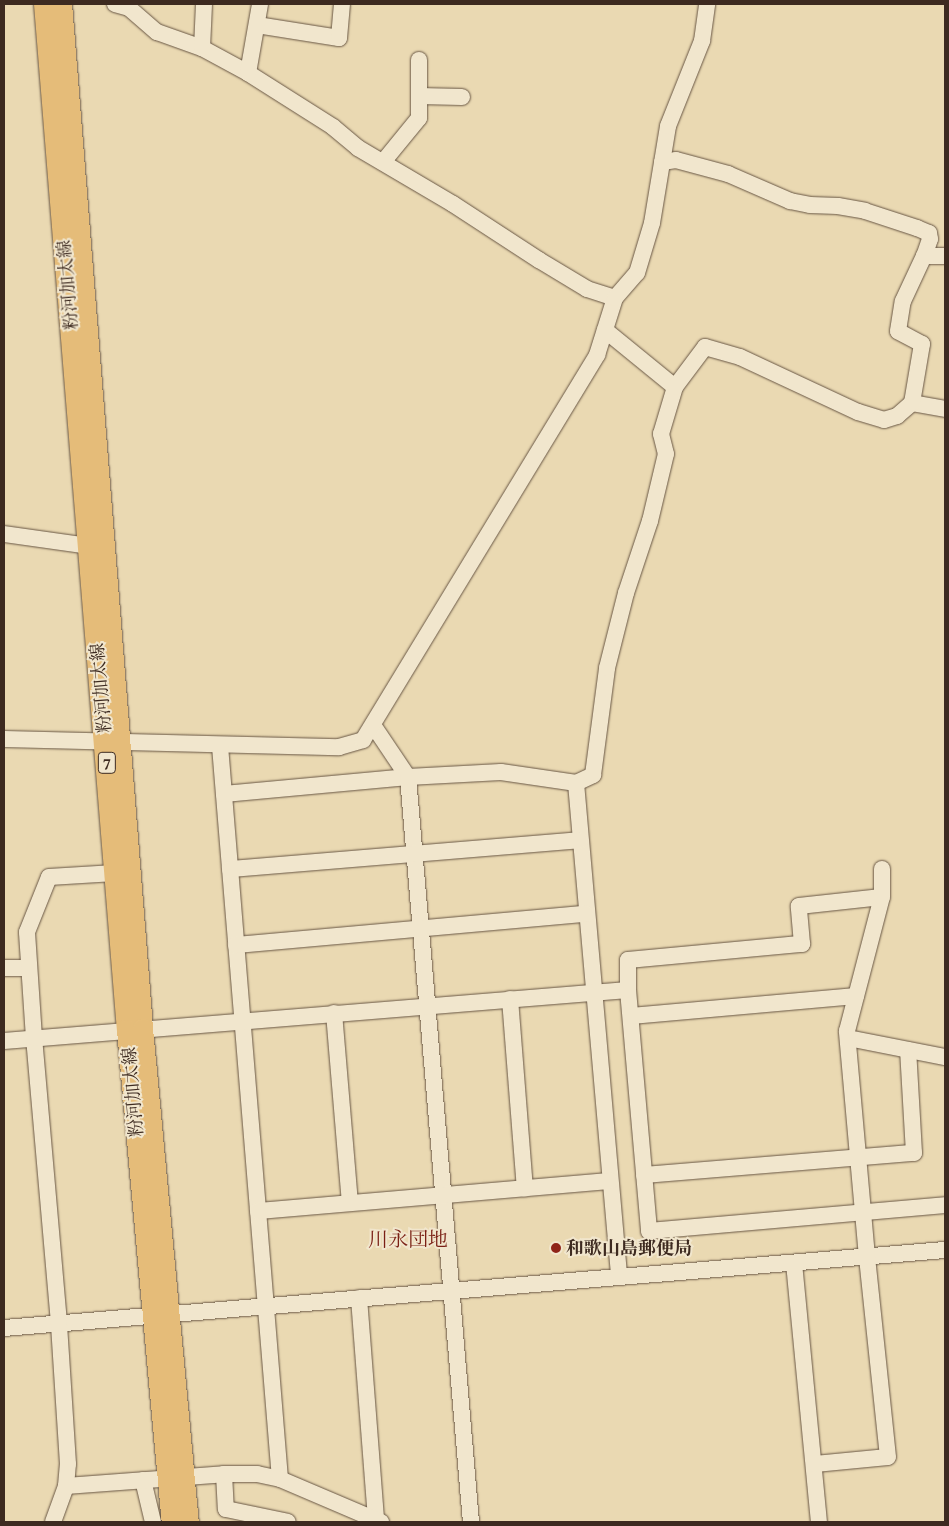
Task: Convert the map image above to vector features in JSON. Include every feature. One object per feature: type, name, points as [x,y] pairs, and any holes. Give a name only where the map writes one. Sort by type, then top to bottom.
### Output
[{"type":"main road","name":"粉河加太線","points":[[44,4],[89,546],[113,741],[115,873],[135,1030]]},
{"type":"main road","name":"粉河加太線","points":[[62,4],[135,1030],[177,1478],[189,1522]]},
{"type":"main road","name":"粉河加太線","points":[[172,1522],[177,1478]]},
{"type":"street","points":[[115,4],[129,8],[157,32],[202,48],[248,73],[333,127],[358,148],[384,162],[587,289],[615,298]]},
{"type":"street","points":[[202,48],[204,4]]},
{"type":"street","points":[[248,73],[260,4]]},
{"type":"street","points":[[256,26],[339,38],[342,4]]},
{"type":"street","points":[[4,739],[113,741],[220,746],[338,747],[363,740],[597,355],[615,298],[637,273],[652,224],[668,126],[702,41],[707,4]]},
{"type":"street","points":[[384,162],[419,118],[419,60]]},
{"type":"street","points":[[419,96],[462,97]]},
{"type":"street","points":[[224,794],[408,777],[501,772],[576,783],[593,775],[607,668],[626,593],[650,522],[666,454],[661,434],[674,387],[705,348],[740,357],[858,412],[884,420],[898,416],[912,403],[922,344],[898,331],[903,301],[924,256],[930,239],[929,233],[865,211],[790,201],[728,174],[676,160],[662,162]]},
{"type":"street","points":[[924,256],[945,256]]},
{"type":"street","points":[[605,330],[674,387]]},
{"type":"street","points":[[912,403],[945,409]]},
{"type":"street","points":[[4,534],[89,546]]},
{"type":"street","points":[[373,725],[408,777],[453,1291],[470,1522]]},
{"type":"street","points":[[220,746],[280,1479]]},
{"type":"street","points":[[576,783],[619,1276]]},
{"type":"street","points":[[230,869],[580,840]]},
{"type":"street","points":[[815,1464],[888,1457],[866,1257],[847,1031],[882,897],[882,869]]},
{"type":"street","points":[[53,1522],[66,1486],[68,1464],[59,1323],[28,968],[27,932],[48,877],[115,873]]},
{"type":"street","points":[[882,897],[799,906],[802,944],[628,960],[628,990],[649,1231],[945,1205]]},
{"type":"street","points":[[236,945],[586,914]]},
{"type":"street","points":[[4,968],[28,968]]},
{"type":"street","points":[[4,1041],[628,990]]},
{"type":"street","points":[[631,1016],[856,996]]},
{"type":"street","points":[[510,999],[526,1188]]},
{"type":"street","points":[[334,1013],[350,1202]]},
{"type":"street","points":[[848,1038],[945,1057]]},
{"type":"street","points":[[644,1175],[858,1156],[914,1153],[908,1050]]},
{"type":"street","points":[[258,1211],[610,1181]]},
{"type":"street","points":[[4,1328],[945,1250]]},
{"type":"street","points":[[794,1263],[815,1464],[819,1522]]},
{"type":"street","points":[[66,1486],[224,1474],[257,1474],[280,1479],[379,1521],[359,1298]]},
{"type":"street","points":[[224,1474],[226,1510],[288,1522]]},
{"type":"street","points":[[143,1480],[154,1522]]},
{"type":"place","name":"和歌山島郵便局","points":[[556,1248]]},
{"type":"district","name":"川永団地","points":[[408,1238]]}]
